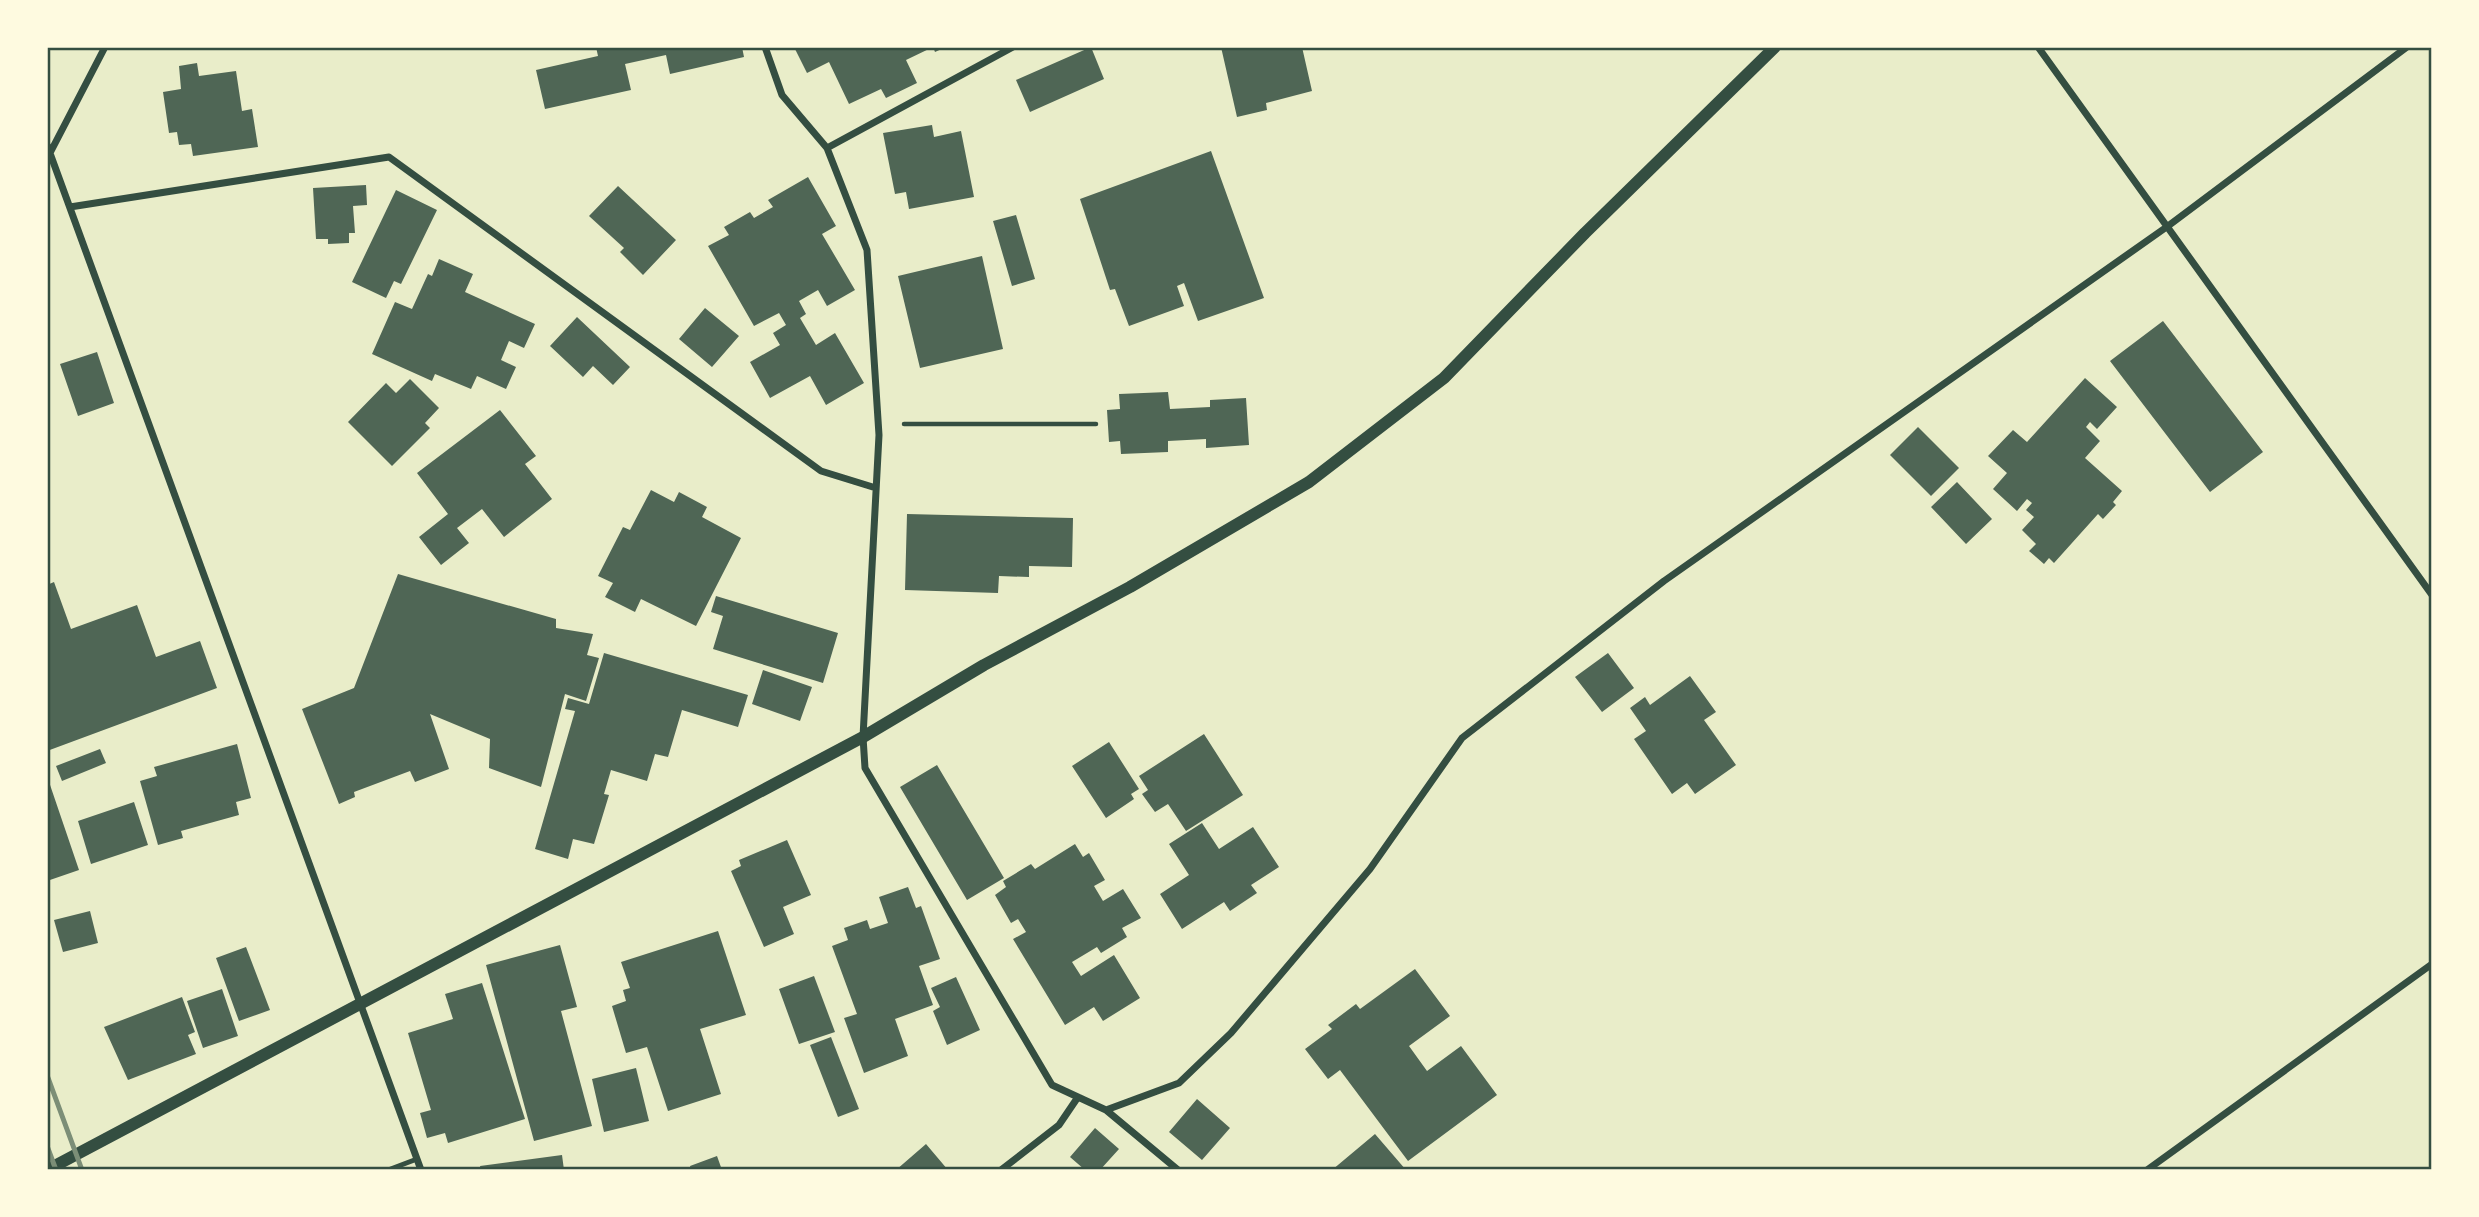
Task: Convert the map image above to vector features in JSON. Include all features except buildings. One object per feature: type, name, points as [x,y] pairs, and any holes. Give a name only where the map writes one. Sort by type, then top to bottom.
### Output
[{"type":"street","points":[[105,47],[49,149],[421,1170]]},
{"type":"street","points":[[765,47],[782,95],[827,148],[867,250],[878,425],[863,737],[866,768],[1052,1085],[1106,1110],[1178,1170]]},
{"type":"street","points":[[827,148],[1013,47]]},
{"type":"street","points":[[47,1170],[863,737],[984,664],[1130,587],[1309,482],[1444,378],[1594,224],[1775,47]]},
{"type":"street","points":[[2038,47],[2432,595]]},
{"type":"street","points":[[1106,1110],[1179,1083],[1231,1033],[1370,869],[1461,738],[1664,581],[2168,226],[2407,47]]},
{"type":"street","points":[[70,206],[389,157],[821,471],[876,488]]},
{"type":"street","points":[[2147,1170],[2432,964]]},
{"type":"street","points":[[1002,1170],[1059,1125],[1078,1097]]},
{"type":"lane","points":[[388,1170],[417,1159]]},
{"type":"path","points":[[878,425],[1096,424]]},
{"type":"railway","points":[[47,1075],[82,1170]]},
{"type":"railway","points":[[47,1146],[56,1170]]}]
